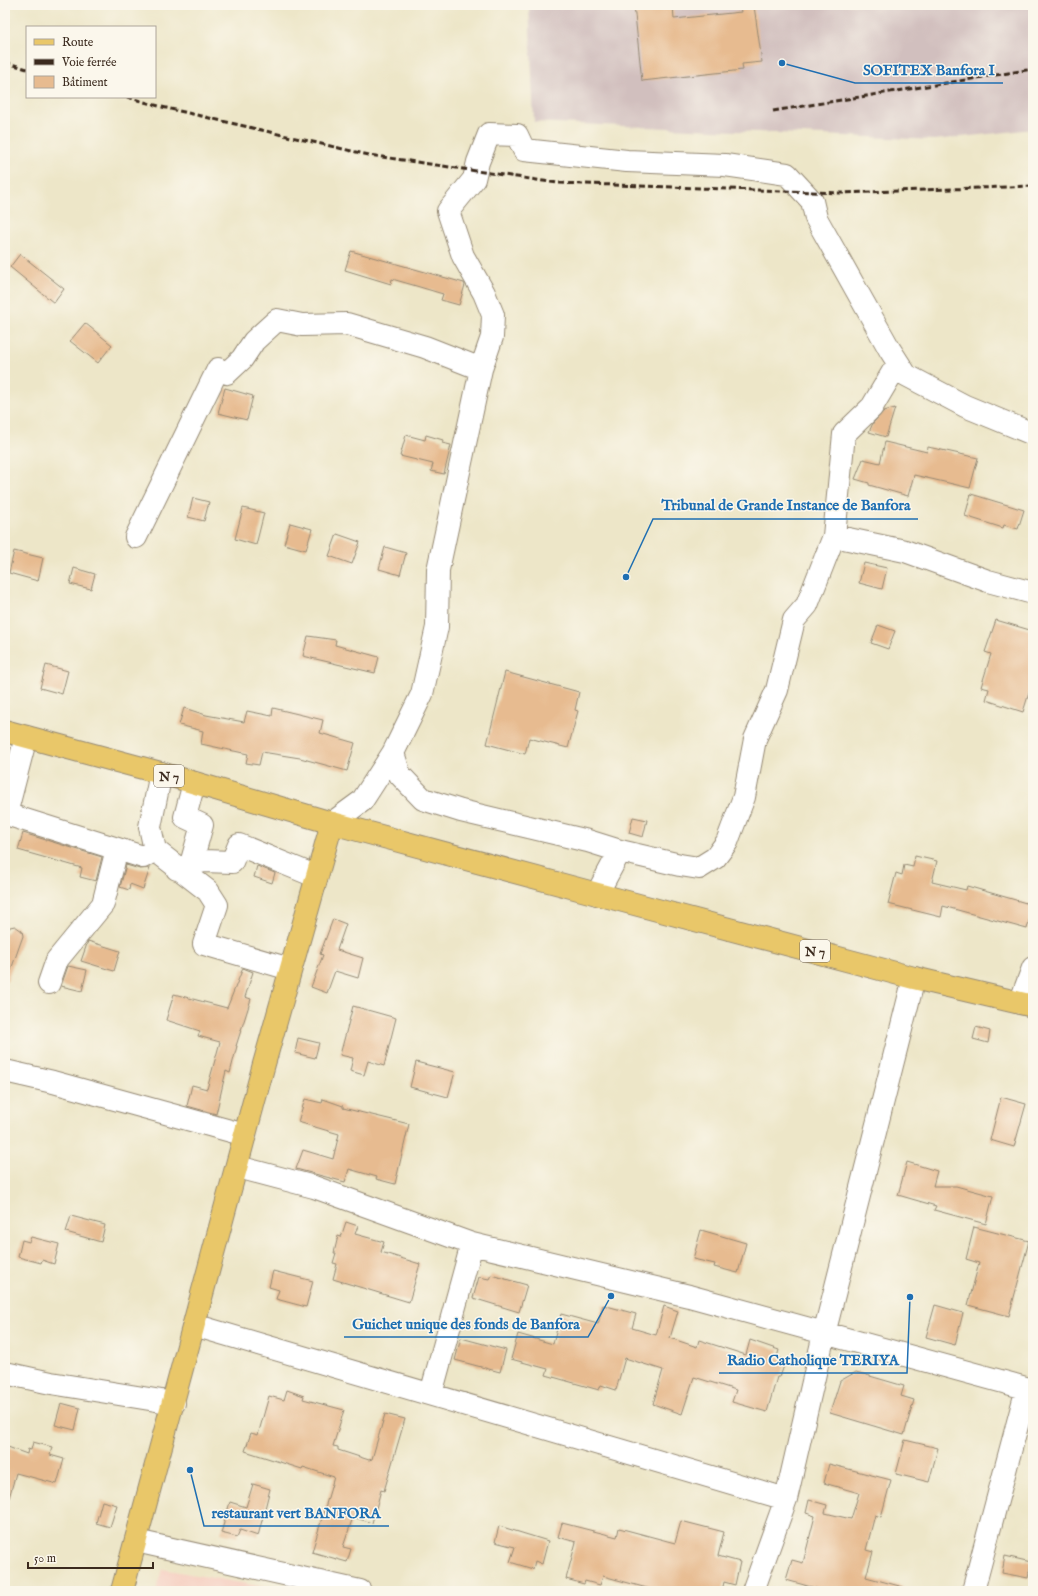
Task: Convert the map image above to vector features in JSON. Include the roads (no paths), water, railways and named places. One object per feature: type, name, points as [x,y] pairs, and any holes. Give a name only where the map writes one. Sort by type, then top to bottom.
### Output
[{"type":"main road","name":"N 7","points":[[5,731],[161,773],[332,823],[597,894],[914,978],[1026,1004]]},
{"type":"main road","points":[[122,1591],[238,1167],[245,1135],[315,876],[332,823]]},
{"type":"street","points":[[332,823],[362,801],[393,753],[422,694],[438,627],[438,570],[482,369],[492,337],[493,315],[484,293],[463,256],[448,211],[474,179],[478,162],[489,134],[517,135],[524,150],[627,161],[725,165],[787,174],[812,201],[816,218],[906,375],[965,406],[1033,434]]},
{"type":"street","points":[[136,537],[218,369],[227,373],[242,359],[254,341],[278,320],[302,325],[347,324],[425,347],[482,369]]},
{"type":"street","points":[[393,753],[400,775],[422,799],[461,811],[588,841],[620,851],[680,866],[699,868],[715,858],[727,842],[744,797],[755,738],[778,690],[794,620],[807,605],[834,536],[844,434],[872,407],[898,363]]},
{"type":"street","points":[[834,536],[905,551],[988,581],[1033,593]]},
{"type":"street","points":[[26,737],[6,814],[143,857],[154,850]]},
{"type":"street","points":[[154,850],[150,827],[161,773]]},
{"type":"street","points":[[184,866],[202,825],[185,817],[194,783]]},
{"type":"street","points":[[184,866],[204,860],[232,862],[238,845],[315,876]]},
{"type":"street","points":[[49,983],[57,960],[103,904],[118,849]]},
{"type":"street","points":[[154,850],[184,866],[208,891],[217,905],[204,944],[290,969]]},
{"type":"street","points":[[597,894],[620,851]]},
{"type":"street","points":[[1026,1004],[1033,968]]},
{"type":"street","points":[[753,1591],[786,1499],[824,1334],[914,978]]},
{"type":"street","points":[[5,1071],[53,1082],[245,1135]]},
{"type":"street","points":[[238,1167],[314,1187],[472,1244],[689,1296],[1030,1389],[973,1591]]},
{"type":"street","points":[[430,1394],[472,1244]]},
{"type":"street","points":[[194,1325],[786,1499]]},
{"type":"street","points":[[5,1373],[51,1383],[174,1403]]},
{"type":"street","points":[[136,1541],[360,1591]]},
{"type":"railway","points":[[5,62],[26,69]]},
{"type":"railway","points":[[773,111],[1033,69]]},
{"type":"railway","points":[[130,98],[162,107],[369,155],[557,183],[841,193],[1033,186]]},
{"type":"place","name":"SOFITEX Banfora I","points":[[782,63]]},
{"type":"place","name":"Tribunal de Grande Instance de Banfora","points":[[626,577]]},
{"type":"place","name":"Guichet unique des fonds de Banfora","points":[[611,1296]]},
{"type":"place","name":"Radio Catholique TERIYA","points":[[910,1297]]},
{"type":"place","name":"restaurant vert BANFORA","points":[[190,1470]]}]
